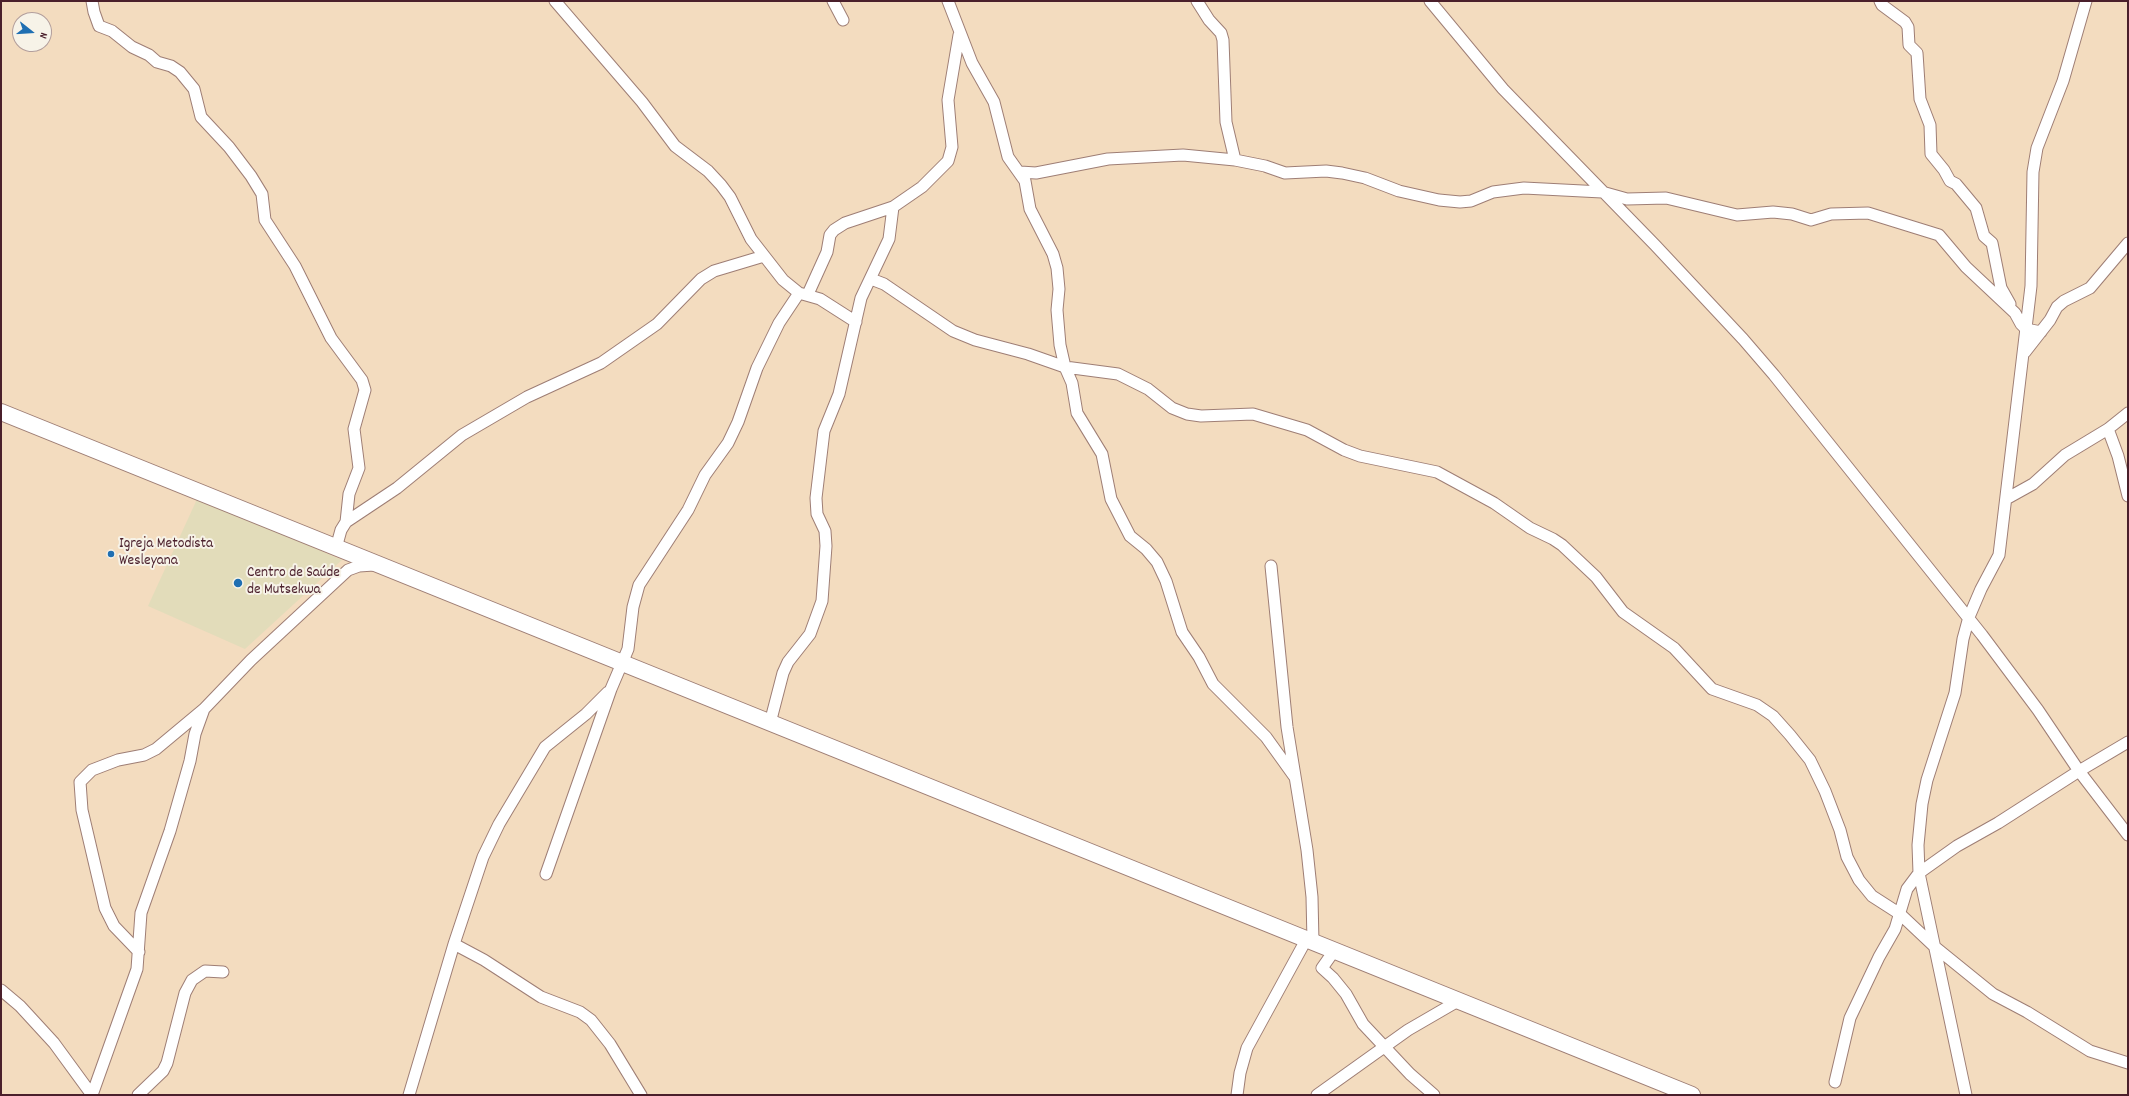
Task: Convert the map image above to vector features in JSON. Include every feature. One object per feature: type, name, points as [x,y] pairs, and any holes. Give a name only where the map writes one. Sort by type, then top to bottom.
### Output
[{"type":"street","points":[[92,1],[94,12],[100,26],[112,31],[132,47],[149,54],[157,62],[171,66],[180,72],[194,89],[200,117],[230,147],[251,176],[262,194],[265,220],[295,266],[331,338],[362,380],[365,390],[354,429],[359,468],[349,494],[346,522]]},
{"type":"street","points":[[555,1],[642,102],[675,146],[708,171],[721,185],[730,197],[751,238],[783,280],[803,294],[820,299],[856,322]]},
{"type":"street","points":[[833,1],[843,20]]},
{"type":"street","points":[[948,1],[976,73],[994,102],[1008,157],[1025,181],[1030,209],[1053,254],[1057,268],[1059,290],[1057,310],[1059,338],[1065,367],[1072,384],[1077,413],[1102,454],[1110,500],[1130,536],[1146,549],[1157,562],[1166,581],[1186,639],[1199,657],[1213,684],[1266,737],[1294,776]]},
{"type":"street","points":[[1197,1],[1209,20],[1221,33],[1223,40],[1226,122],[1235,160]]},
{"type":"street","points":[[1430,1],[1503,89],[1655,245],[1743,339],[1969,617],[2038,710],[2079,771],[2128,835]]},
{"type":"street","points":[[1880,1],[1882,5],[1905,22],[1908,27],[1909,45],[1917,53],[1920,99],[1930,125],[1931,154],[1944,170],[1950,181],[1956,184],[1976,208],[1984,236],[1992,243],[2001,288],[2014,313],[2026,329],[2041,332]]},
{"type":"street","points":[[1966,1095],[1919,873],[1918,845],[1922,804],[1927,780],[1956,693],[1963,639],[1969,617],[1999,555],[2031,286],[2033,172],[2037,148],[2063,81],[2086,1]]},
{"type":"street","points":[[546,874],[611,689],[625,656],[634,607],[640,585],[688,510],[705,475],[728,443],[738,422],[757,368],[778,323],[803,294],[827,252],[830,235],[834,230],[845,223],[893,206],[922,187],[948,161],[952,154],[948,100],[960,39],[959,28]]},
{"type":"street","points":[[1020,172],[1036,173],[1108,160],[1183,155],[1235,160],[1265,166],[1285,173],[1326,171],[1342,173],[1365,178],[1399,191],[1439,200],[1471,201],[1493,192],[1524,188],[1602,192],[1626,200],[1666,198],[1736,215],[1773,212],[1792,214],[1811,220],[1831,214],[1868,213],[1939,235],[1966,267],[2014,313]]},
{"type":"street","points":[[770,723],[783,673],[788,662],[810,634],[822,601],[826,546],[825,531],[817,514],[816,498],[824,431],[839,394],[861,298],[889,239],[893,206]]},
{"type":"street","points":[[2023,355],[2030,343],[2041,332],[2058,307],[2064,301],[2090,288],[2128,243]]},
{"type":"street","points":[[348,570],[349,559],[340,549],[341,530],[346,522],[397,488],[462,435],[527,397],[601,363],[657,324],[701,279],[714,272],[764,256]]},
{"type":"street","points":[[871,279],[884,284],[953,331],[975,340],[1028,354],[1065,367],[1118,374],[1131,379],[1148,389],[1172,408],[1187,414],[1201,416],[1253,414],[1307,430],[1344,450],[1360,456],[1431,470],[1494,503],[1530,528],[1562,545],[1596,577],[1623,612],[1674,648],[1712,689],[1757,705],[1777,721],[1810,760],[1825,791],[1847,857],[1859,880],[1872,896],[1900,914],[1935,947],[1994,994],[2027,1012],[2090,1051],[2128,1064]]},
{"type":"street","points":[[1,412],[378,565],[625,656],[639,670],[1692,1095]]},
{"type":"street","points":[[2006,499],[2034,484],[2065,455],[2108,429],[2128,413]]},
{"type":"street","points":[[2108,429],[2118,456],[2128,496]]},
{"type":"street","points":[[139,952],[114,926],[105,908],[86,829],[80,782],[92,770],[118,760],[144,755],[156,749],[204,709],[251,660],[348,570],[359,566],[378,565]]},
{"type":"street","points":[[1237,1095],[1240,1073],[1248,1048],[1310,941],[1312,897],[1307,850],[1294,776],[1281,674],[1271,566]]},
{"type":"street","points":[[409,1095],[454,944],[483,857],[499,824],[545,748],[590,710],[611,689]]},
{"type":"street","points":[[92,1095],[102,1071],[137,969],[141,913],[158,869],[172,824],[190,761],[195,734],[204,709]]},
{"type":"street","points":[[1835,1082],[1850,1018],[1872,970],[1894,929],[1907,889],[1919,873],[1957,846],[1998,823],[2079,771],[2128,742]]},
{"type":"street","points":[[454,944],[484,960],[541,997],[570,1007],[591,1020],[610,1044],[641,1095]]},
{"type":"street","points":[[1334,951],[1322,968],[1333,978],[1346,994],[1363,1024],[1410,1074],[1434,1095]]},
{"type":"street","points":[[138,1095],[163,1071],[167,1063],[185,993],[192,980],[205,971],[223,972]]},
{"type":"street","points":[[1,990],[20,1006],[54,1043],[92,1095]]},
{"type":"street","points":[[1317,1095],[1425,1019],[1458,1001]]},
{"type":"street","points":[[101,1095],[102,1071]]},
{"type":"shaded area","name":"Centro de Saúde de Mutsekwa","points":[[198,497],[342,560],[245,649],[148,606]]},
{"type":"place","name":"Igreja Metodista Wesleyana","points":[[111,554]]},
{"type":"place","name":"Centro de Saúde de Mutsekwa","points":[[238,583]]}]
